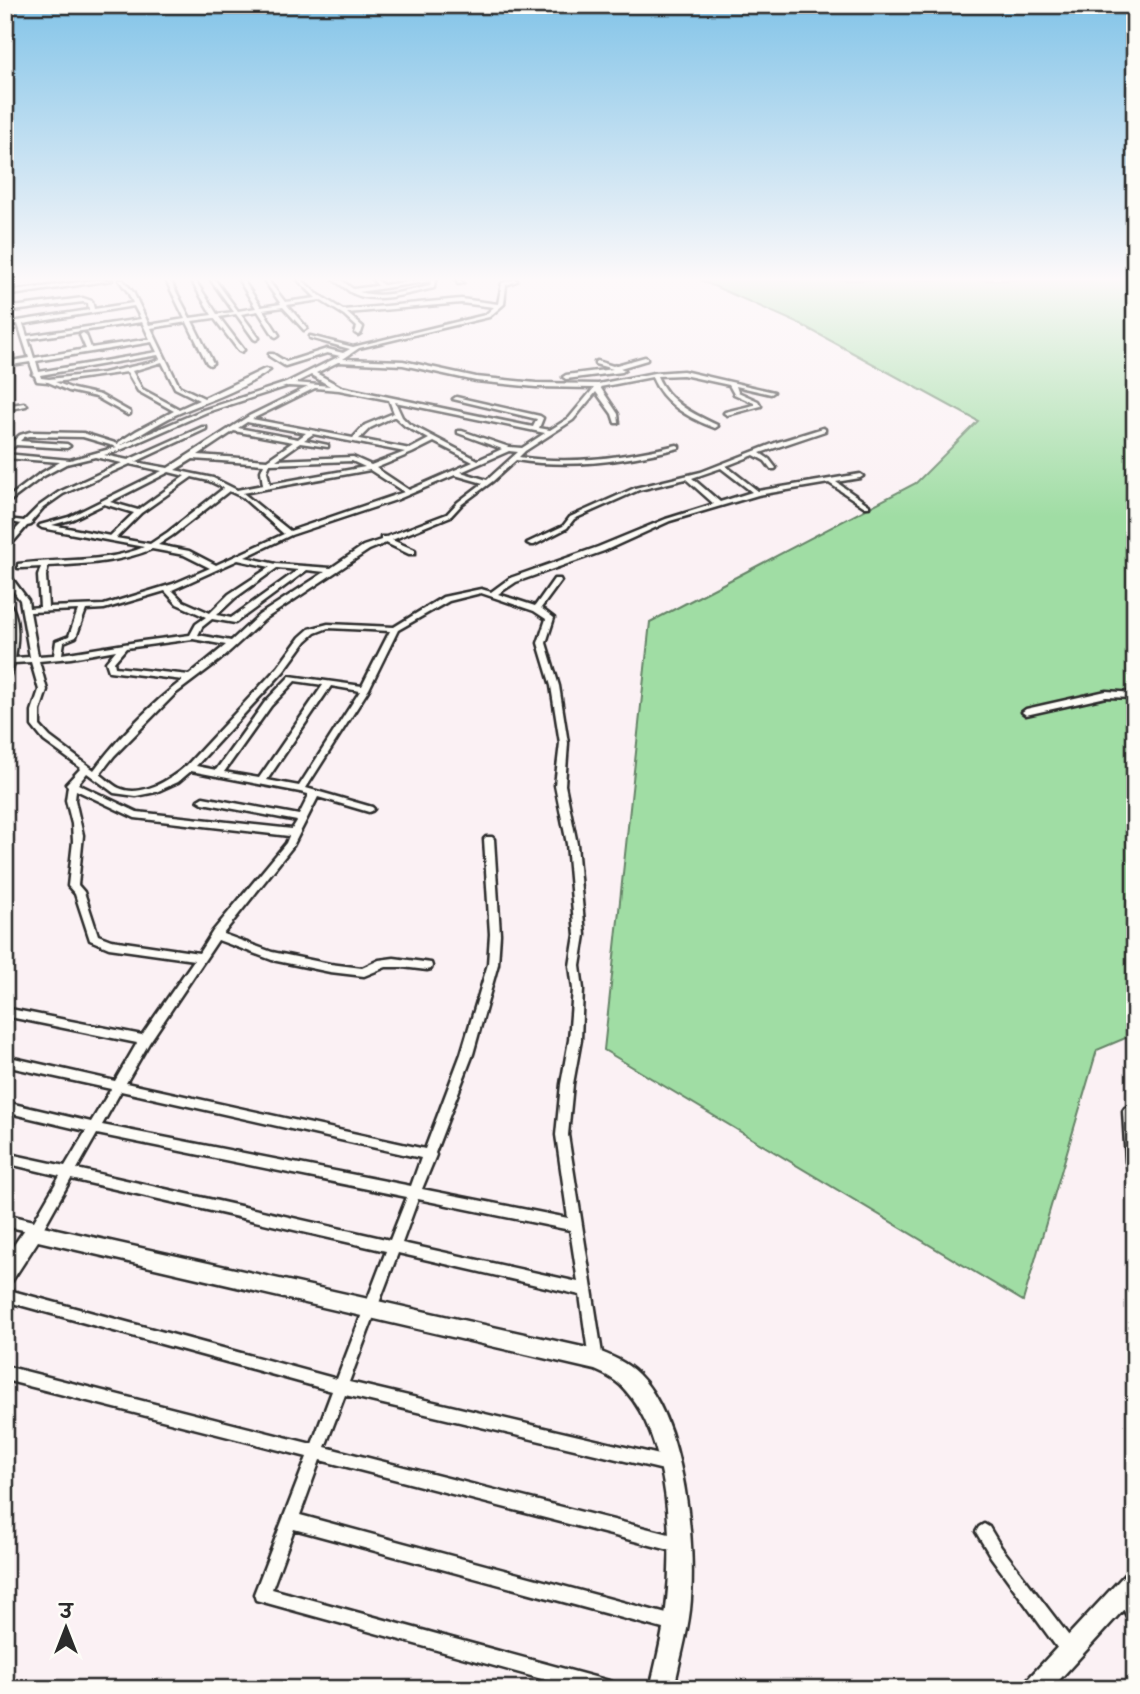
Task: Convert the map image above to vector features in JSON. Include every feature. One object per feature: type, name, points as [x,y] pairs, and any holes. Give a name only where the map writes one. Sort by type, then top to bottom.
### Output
[{"type":"street","points":[[5,364],[37,359]]},
{"type":"street","points":[[36,374],[141,359]]},
{"type":"street","points":[[32,360],[38,380],[50,381],[128,369],[158,363],[160,359]]},
{"type":"street","points":[[163,359],[177,387],[205,401]]},
{"type":"street","points":[[208,359],[210,363]]},
{"type":"street","points":[[277,359],[285,364],[301,359]]},
{"type":"street","points":[[566,377],[618,368],[645,359]]},
{"type":"street","points":[[5,503],[40,476],[69,461],[120,447],[226,403],[288,384],[337,360],[403,363],[505,383],[598,387],[653,375],[692,374],[771,392]]},
{"type":"street","points":[[597,363],[618,368],[633,379]]},
{"type":"street","points":[[128,369],[140,390],[179,411]]},
{"type":"street","points":[[120,447],[138,432],[267,370]]},
{"type":"street","points":[[312,373],[339,387]]},
{"type":"street","points":[[653,375],[659,388],[671,401],[715,426]]},
{"type":"street","points":[[50,381],[71,390],[98,396],[128,413]]},
{"type":"street","points":[[288,384],[339,387],[550,432]]},
{"type":"street","points":[[727,414],[758,406],[756,402],[736,393],[732,384]]},
{"type":"street","points":[[42,526],[71,518],[192,457],[246,420],[313,387]]},
{"type":"street","points":[[598,387],[617,422]]},
{"type":"street","points":[[95,775],[111,754],[173,692],[262,617],[384,539],[449,515],[523,450],[571,419],[598,387]]},
{"type":"street","points":[[391,398],[397,414],[407,425],[479,463]]},
{"type":"street","points":[[456,399],[540,418],[541,422],[536,428]]},
{"type":"street","points":[[5,408],[24,405]]},
{"type":"street","points":[[355,441],[358,434],[368,426],[397,414]]},
{"type":"street","points":[[246,420],[411,451]]},
{"type":"street","points":[[5,546],[41,507],[61,493],[122,462],[204,428]]},
{"type":"street","points":[[232,429],[326,446]]},
{"type":"street","points":[[531,543],[565,527],[572,518],[637,489],[722,466],[823,430]]},
{"type":"street","points":[[460,432],[508,449],[523,450]]},
{"type":"street","points":[[5,454],[22,436],[30,434],[66,433],[120,447]]},
{"type":"street","points":[[267,486],[264,471],[268,462],[311,433]]},
{"type":"street","points":[[21,566],[118,556],[151,547],[233,490],[369,468],[435,439]]},
{"type":"street","points":[[14,443],[67,446]]},
{"type":"street","points":[[514,458],[549,463],[585,461],[626,458],[677,447]]},
{"type":"street","points":[[11,612],[26,609],[104,607],[167,589],[289,534],[409,493],[508,449]]},
{"type":"street","points":[[755,453],[767,460],[773,468]]},
{"type":"street","points":[[5,454],[69,461]]},
{"type":"street","points":[[94,455],[211,479],[233,490],[289,534]]},
{"type":"street","points":[[192,457],[268,462],[353,459],[362,461],[409,493]]},
{"type":"street","points":[[722,466],[757,493]]},
{"type":"street","points":[[456,473],[488,482]]},
{"type":"street","points":[[110,539],[139,512],[190,475]]},
{"type":"street","points":[[686,476],[718,504]]},
{"type":"street","points":[[491,595],[513,580],[601,549],[668,520],[757,493],[860,476]]},
{"type":"street","points":[[832,482],[867,506]]},
{"type":"street","points":[[104,502],[139,512]]},
{"type":"street","points":[[9,520],[186,553],[217,568]]},
{"type":"street","points":[[384,539],[412,552]]},
{"type":"street","points":[[238,558],[276,566],[334,570]]},
{"type":"street","points":[[44,609],[42,576],[45,563]]},
{"type":"street","points":[[193,638],[199,626],[232,596],[276,566]]},
{"type":"street","points":[[167,589],[170,595],[192,609],[232,621],[305,568]]},
{"type":"street","points":[[5,575],[24,600],[43,690],[36,710],[36,726],[77,777],[135,815],[295,833]]},
{"type":"street","points":[[537,609],[557,581]]},
{"type":"street","points":[[77,777],[95,775],[117,791],[136,793],[165,786],[189,768],[312,631],[328,626],[395,629],[446,600],[481,591],[537,609],[550,618],[542,643],[555,686],[564,743],[560,785],[572,844],[580,934],[575,966],[578,989],[575,1040],[562,1135],[597,1360]]},
{"type":"street","points":[[5,601],[11,612],[12,661],[5,678]]},
{"type":"street","points":[[58,657],[60,641],[72,637],[83,608]]},
{"type":"street","points":[[307,790],[365,689],[395,629]]},
{"type":"street","points":[[12,661],[193,638],[232,644]]},
{"type":"street","points":[[124,646],[110,662],[112,668],[191,678]]},
{"type":"street","points":[[218,774],[260,715],[293,678],[365,689]]},
{"type":"street","points":[[261,782],[329,682]]},
{"type":"street","points":[[1026,712],[1106,694],[1135,696]]},
{"type":"street","points":[[242,712],[260,715]]},
{"type":"street","points":[[189,768],[307,790],[369,809]]},
{"type":"street","points":[[77,777],[70,793],[78,834],[73,886],[79,892],[94,937],[109,944],[202,957]]},
{"type":"street","points":[[5,1275],[35,1229],[145,1040],[216,936],[290,844],[313,797],[307,790]]},
{"type":"street","points":[[203,800],[302,819]]},
{"type":"street","points":[[489,839],[495,934],[493,964],[467,1054],[262,1594],[609,1689]]},
{"type":"street","points":[[216,936],[272,956],[325,968],[364,972],[376,964],[388,961],[427,966]]},
{"type":"street","points":[[5,1012],[145,1040]]},
{"type":"street","points":[[5,1061],[430,1155]]},
{"type":"street","points":[[5,1107],[94,1128],[575,1225]]},
{"type":"street","points":[[1129,1111],[1135,1172]]},
{"type":"street","points":[[5,1158],[584,1290]]},
{"type":"street","points":[[5,1220],[597,1360],[620,1371],[639,1390],[660,1435],[674,1484],[682,1545],[679,1602],[662,1689]]},
{"type":"street","points":[[5,1294],[341,1387],[668,1464]]},
{"type":"street","points":[[5,1373],[682,1545]]},
{"type":"street","points":[[290,1520],[674,1624]]},
{"type":"street","points":[[984,1532],[1069,1651]]},
{"type":"street","points":[[1046,1684],[1069,1651],[1129,1586]]},
{"type":"street","points":[[1129,1586],[1135,1615]]},
{"type":"green space","points":[[864,359],[1135,359],[1135,1034],[1097,1050],[1023,1301],[604,1050],[650,622],[916,483],[978,421]]}]
